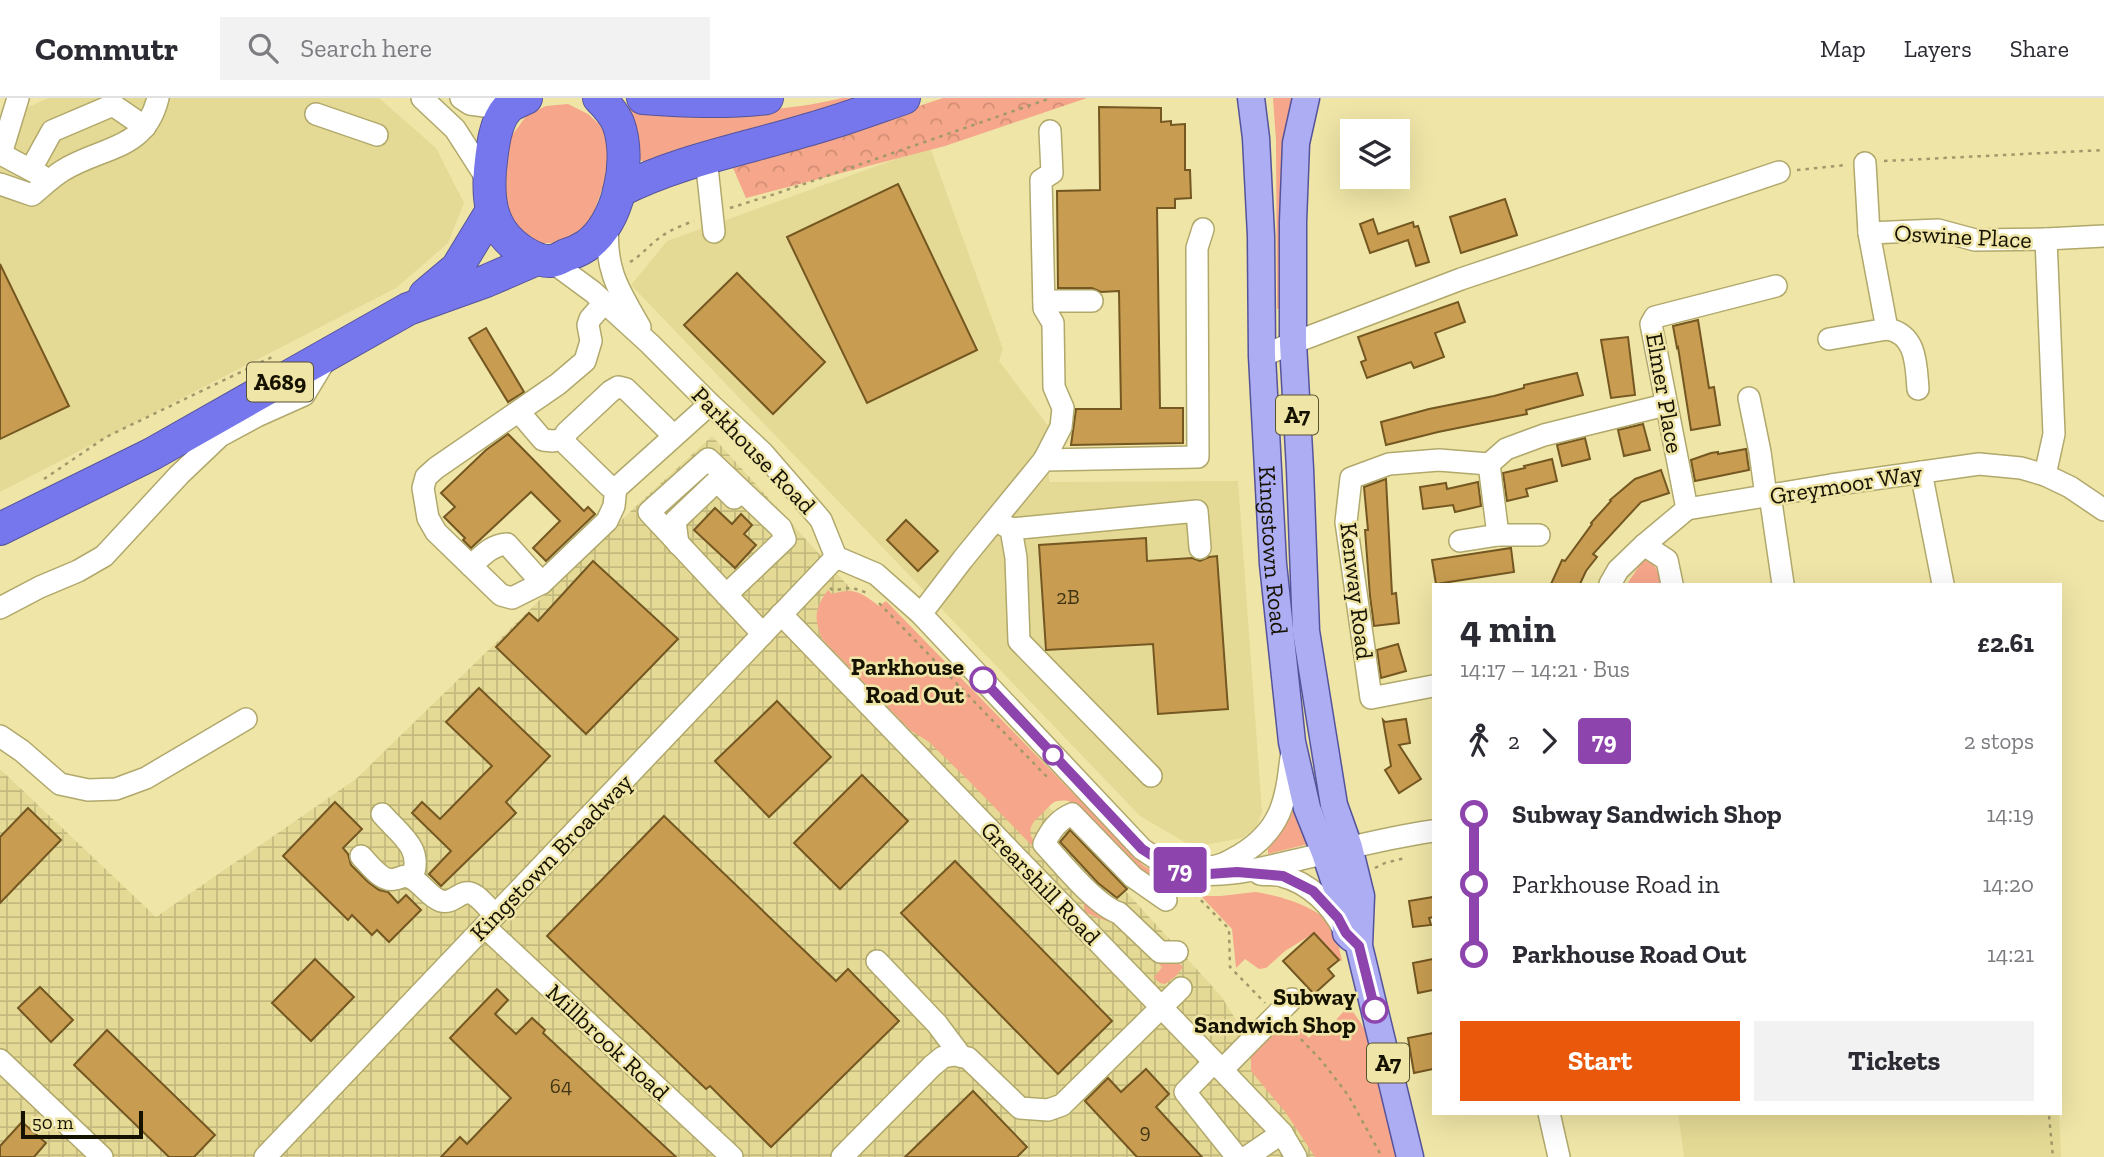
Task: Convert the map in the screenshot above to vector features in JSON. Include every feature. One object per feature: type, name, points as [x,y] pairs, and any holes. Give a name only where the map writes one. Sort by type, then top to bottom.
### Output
[{"type":"highway","points":[[517,103],[497,129],[493,145],[490,197],[499,228],[508,240],[520,251],[544,260],[587,246],[608,221],[620,191],[624,158],[622,138],[618,122],[598,98]]},
{"type":"highway","points":[[643,98],[692,102],[738,102],[767,98]]},
{"type":"highway","points":[[620,191],[649,176],[810,130],[904,98]]},
{"type":"highway","name":"A689","points":[[0,529],[152,454],[408,309],[457,268],[490,197]]},
{"type":"highway","name":"A689","points":[[408,309],[544,260]]},
{"type":"main road","name":"Kingstown Road","points":[[1251,98],[1260,222],[1262,356],[1273,564],[1292,742],[1307,808],[1337,850]]},
{"type":"main road","name":"Kingstown Road","points":[[1306,98],[1296,144],[1293,222],[1293,342],[1306,631],[1334,805],[1345,913],[1410,1157]]},
{"type":"street","points":[[18,98],[1,154],[50,181]]},
{"type":"street","points":[[0,107],[18,98]]},
{"type":"street","points":[[0,184],[32,195],[62,171],[136,137],[151,120],[158,98]]},
{"type":"street","points":[[422,98],[455,129],[472,153],[490,197]]},
{"type":"street","points":[[461,98],[470,104],[517,103]]},
{"type":"street","points":[[31,169],[52,131],[113,105],[145,127]]},
{"type":"street","points":[[316,114],[377,135]]},
{"type":"street","points":[[922,614],[1003,524],[1044,460],[1061,427],[1063,408],[1054,387],[1053,323],[1044,308],[1041,180],[1052,173],[1050,131]]},
{"type":"street","points":[[706,158],[714,222]]},
{"type":"street","points":[[1865,163],[1868,223]]},
{"type":"street","points":[[1262,356],[1461,279],[1779,172]]},
{"type":"street","name":"Parkhouse Road","points":[[608,221],[606,244],[617,288],[650,344]]},
{"type":"street","name":"Oswine Place","points":[[1877,330],[1868,223],[1938,230],[1975,240],[2104,236]]},
{"type":"street","points":[[1044,460],[1198,457],[1196,248],[1203,229]]},
{"type":"street","name":"Oswine Place","points":[[2045,475],[2053,434],[2046,239]]},
{"type":"street","name":"Parkhouse Road","points":[[544,260],[593,292],[763,453],[821,520],[836,557]]},
{"type":"street","name":"Elmer Place","points":[[1687,509],[1651,324],[1655,317],[1776,286]]},
{"type":"street","points":[[1044,300],[1092,301]]},
{"type":"street","points":[[604,303],[590,319],[591,341],[585,361],[558,384],[426,477],[423,488],[428,519],[436,532],[501,595],[512,598],[542,583],[607,521],[614,506],[616,486]]},
{"type":"street","points":[[1829,339],[1877,330],[1897,331],[1914,351],[1918,389]]},
{"type":"street","points":[[0,608],[104,556],[178,475],[220,436],[304,395],[328,355]]},
{"type":"street","points":[[674,436],[626,389],[618,387],[566,433],[565,439],[567,445],[609,486],[616,486],[674,436],[710,404]]},
{"type":"street","points":[[1749,398],[1783,583]]},
{"type":"street","points":[[1498,535],[1489,464],[1506,449],[1544,435],[1665,405]]},
{"type":"street","points":[[519,412],[543,440],[565,439]]},
{"type":"street","points":[[726,595],[785,540],[781,528],[708,459],[649,512],[678,544],[726,595],[763,634]]},
{"type":"street","name":"Kenway Road","points":[[1432,686],[1371,698],[1346,522],[1351,478],[1389,464],[1439,460],[1489,464]]},
{"type":"street","name":"Greymoor Way","points":[[1687,509],[1979,464],[2021,468],[2045,475],[2070,487],[2104,510]]},
{"type":"street","points":[[1921,472],[1943,583]]},
{"type":"street","points":[[1611,583],[1618,570],[1687,509]]},
{"type":"street","points":[[1003,524],[1196,511],[1200,548]]},
{"type":"street","points":[[1003,524],[1016,558],[1018,641],[1152,776]]},
{"type":"street","points":[[1460,541],[1498,535],[1539,535]]},
{"type":"street","points":[[471,566],[498,544],[507,544],[542,583]]},
{"type":"street","points":[[1644,545],[1667,561],[1672,583]]},
{"type":"street","points":[[836,557],[876,574],[922,614],[1142,849],[1183,872],[1237,872],[1397,836],[1432,831]]},
{"type":"street","name":"Kingstown Broadway","points":[[265,1157],[836,557]]},
{"type":"street","name":"Grearshill Road","points":[[781,614],[1282,1133],[1296,1157]]},
{"type":"street","points":[[0,736],[60,784],[88,790],[116,789],[146,778],[187,756],[246,719]]},
{"type":"street","points":[[1183,872],[1222,866],[1253,847],[1271,830],[1283,805],[1292,742]]},
{"type":"street","points":[[360,856],[388,880],[407,876],[412,878],[416,864],[414,850],[382,814]]},
{"type":"street","points":[[1166,900],[1133,877],[1072,814],[1054,827],[1044,844],[1086,888],[1110,910],[1119,913],[1160,952],[1177,952]]},
{"type":"street","points":[[1237,872],[1283,876],[1313,891],[1338,918],[1352,940]]},
{"type":"street","name":"Millbrook Road","points":[[412,878],[442,901],[450,901],[462,893],[470,892],[477,896],[490,921],[732,1157]]},
{"type":"street","points":[[877,961],[937,1024],[961,1056]]},
{"type":"street","points":[[842,1157],[943,1057],[955,1055],[968,1058],[1020,1108],[1048,1110],[1062,1105],[1181,988]]},
{"type":"street","points":[[1237,1157],[1185,1092],[1277,1015],[1292,999]]},
{"type":"street","points":[[0,1060],[102,1157]]},
{"type":"street","points":[[1549,1115],[1559,1157]]},
{"type":"street","points":[[1247,1157],[1282,1133]]},
{"type":"path","points":[[611,268],[627,264],[641,256],[659,237],[674,229],[714,222],[775,194],[1051,98]]},
{"type":"path","points":[[1779,172],[1912,158],[2104,150]]},
{"type":"path","points":[[43,480],[106,437],[278,354]]},
{"type":"path","points":[[1277,1015],[1321,1060],[1348,1095],[1382,1157]]},
{"type":"path","points":[[2049,1115],[2053,1157]]},
{"type":"shaded area","points":[[48,98],[379,98],[436,148],[464,203],[448,243],[396,288],[0,492],[0,120]]},
{"type":"shaded area","points":[[930,147],[1003,349],[999,361],[1049,427],[1049,482],[1238,481],[1262,812],[1256,828],[1242,838],[1193,847],[1140,816],[631,285],[667,241]]},
{"type":"shaded area","points":[[712,436],[1221,996],[1322,1157],[0,1157],[0,769],[156,917],[356,779],[634,508]]},
{"type":"shaded area","points":[[1678,1115],[2059,1115],[2061,1157],[1684,1157]]},
{"type":"green space","points":[[842,98],[880,98],[647,163],[640,160],[638,144],[627,116],[630,107],[683,111],[763,110]]},
{"type":"green space","points":[[943,98],[1087,98],[945,146],[746,198],[733,168]]},
{"type":"green space","points":[[1273,98],[1295,98],[1287,308],[1277,309],[1276,140]]},
{"type":"green space","points":[[568,104],[588,114],[608,138],[609,170],[591,220],[578,234],[562,243],[542,243],[524,237],[505,208],[504,146],[527,115],[546,106]]},
{"type":"green space","points":[[1644,559],[1654,565],[1662,580],[1660,583],[1628,583]]},
{"type":"green space","points":[[828,590],[832,594],[857,592],[879,606],[886,601],[1144,866],[1174,879],[1207,886],[1205,893],[1192,891],[1138,871],[1069,801],[1054,803],[1031,826],[1031,836],[1052,859],[1183,967],[1176,976],[1165,984],[1154,978],[1162,967],[1120,926],[1086,913],[1082,897],[965,777],[929,742],[910,730],[822,639],[817,614]]},
{"type":"green space","points":[[1296,793],[1308,844],[1268,854],[1268,849],[1286,823]]},
{"type":"green space","points":[[1255,892],[1296,902],[1324,918],[1335,932],[1342,961],[1314,933],[1285,951],[1266,968],[1259,969],[1245,959],[1236,968],[1232,929],[1201,896]]},
{"type":"green space","points":[[1349,1006],[1365,1029],[1397,1157],[1315,1157],[1286,1113],[1251,1071],[1251,1053],[1288,1018],[1309,1038],[1318,1028],[1331,1025]]},
{"type":"building","points":[[1099,107],[1161,108],[1161,122],[1171,121],[1171,125],[1185,124],[1185,170],[1190,170],[1191,198],[1175,199],[1175,208],[1157,208],[1160,408],[1183,408],[1183,443],[1071,445],[1076,409],[1121,409],[1119,291],[1058,288],[1057,191],[1100,190]]},
{"type":"building","points":[[898,184],[977,350],[867,403],[787,237]]},
{"type":"building","points":[[1505,199],[1517,235],[1461,253],[1450,217]]},
{"type":"building","points":[[1373,219],[1378,234],[1413,222],[1414,227],[1418,226],[1429,262],[1416,266],[1408,240],[1370,253],[1360,224]]},
{"type":"building","points":[[0,264],[69,406],[0,439]]},
{"type":"building","points":[[737,273],[825,362],[773,414],[684,325]]},
{"type":"building","points":[[1458,302],[1465,322],[1435,333],[1444,357],[1414,368],[1411,362],[1367,378],[1361,362],[1366,360],[1358,337]]},
{"type":"building","points":[[1698,320],[1709,388],[1714,387],[1720,425],[1691,430],[1673,326]]},
{"type":"building","points":[[486,328],[524,392],[508,402],[469,338]]},
{"type":"building","points":[[1628,337],[1635,395],[1611,398],[1601,340]]},
{"type":"building","points":[[1577,373],[1583,395],[1526,410],[1527,414],[1386,445],[1381,422],[1494,396],[1524,388],[1524,385]]},
{"type":"building","points":[[1643,424],[1650,450],[1624,456],[1618,430]]},
{"type":"building","points":[[508,434],[584,511],[588,507],[595,514],[546,561],[533,548],[560,521],[531,492],[471,548],[444,517],[455,507],[441,493],[486,450]]},
{"type":"building","points":[[1585,438],[1590,459],[1562,466],[1557,445]]},
{"type":"building","points":[[1746,449],[1749,470],[1695,481],[1691,460],[1711,453]]},
{"type":"building","points":[[1552,459],[1557,481],[1526,489],[1528,496],[1507,501],[1503,473]]},
{"type":"building","points":[[1661,470],[1669,493],[1641,502],[1593,554],[1597,557],[1580,583],[1551,583],[1562,560],[1565,561],[1591,523],[1610,500],[1635,479]]},
{"type":"building","points":[[1386,479],[1392,594],[1396,593],[1399,623],[1374,626],[1364,487]]},
{"type":"building","points":[[1478,482],[1481,506],[1455,512],[1453,505],[1423,509],[1420,487],[1446,483],[1447,489]]},
{"type":"building","points":[[715,508],[732,524],[741,514],[752,525],[744,534],[756,545],[735,568],[694,530]]},
{"type":"building","points":[[906,520],[938,551],[918,571],[887,540]]},
{"type":"building","points":[[1146,538],[1147,561],[1192,558],[1200,561],[1217,556],[1228,709],[1158,714],[1153,644],[1046,650],[1039,545]]},
{"type":"building","points":[[1511,548],[1514,572],[1436,583],[1432,560]]},
{"type":"building","points":[[593,561],[678,639],[586,734],[496,647],[529,613],[538,621]]},
{"type":"building","points":[[1398,644],[1406,671],[1381,678],[1377,650]]},
{"type":"building","points":[[479,688],[550,756],[506,802],[516,813],[441,886],[429,874],[451,851],[412,813],[422,802],[440,819],[492,766],[446,722]]},
{"type":"building","points":[[777,701],[831,757],[769,817],[715,761]]},
{"type":"building","points":[[1406,719],[1410,743],[1399,745],[1421,779],[1399,793],[1385,770],[1391,766],[1383,720]]},
{"type":"building","points":[[862,775],[908,821],[840,889],[794,843]]},
{"type":"building","points":[[335,802],[362,829],[343,848],[351,865],[368,882],[379,890],[388,892],[398,903],[406,895],[421,910],[389,942],[377,930],[372,935],[352,915],[348,920],[283,856]]},
{"type":"building","points":[[28,808],[61,840],[0,903],[0,837]]},
{"type":"building","points":[[664,816],[836,981],[848,969],[899,1021],[771,1147],[710,1086],[706,1089],[547,936]]},
{"type":"building","points":[[1070,830],[1127,889],[1117,898],[1098,883],[1060,842]]},
{"type":"building","points":[[955,861],[1112,1021],[1058,1074],[901,913]]},
{"type":"building","points":[[1432,897],[1432,917],[1429,918],[1431,925],[1413,927],[1409,901]]},
{"type":"building","points":[[1314,933],[1339,960],[1328,969],[1334,976],[1314,994],[1283,961]]},
{"type":"building","points":[[315,959],[354,997],[311,1041],[272,1003]]},
{"type":"building","points":[[1432,959],[1432,990],[1418,993],[1413,963]]},
{"type":"building","points":[[40,987],[73,1020],[51,1042],[18,1008]]},
{"type":"building","points":[[497,989],[508,1000],[495,1014],[516,1034],[532,1018],[545,1030],[543,1033],[676,1157],[441,1157],[460,1137],[467,1144],[511,1098],[450,1038]]},
{"type":"building","points":[[107,1030],[215,1135],[194,1157],[169,1157],[74,1065]]},
{"type":"building","points":[[1432,1033],[1432,1069],[1414,1073],[1408,1038]]},
{"type":"building","points":[[1146,1069],[1169,1094],[1156,1107],[1202,1157],[1137,1157],[1085,1101],[1108,1078],[1121,1092]]},
{"type":"building","points":[[973,1091],[1027,1147],[1017,1157],[905,1157]]},
{"type":"building","points":[[22,1122],[46,1143],[34,1157],[0,1157],[0,1146]]},
{"type":"bus line","name":"79","points":[[983,680],[1142,849],[1183,872],[1237,872],[1283,876],[1313,891],[1359,946],[1375,1010]]},
{"type":"place","name":"Parkhouse Road Out","points":[[983,680]]},
{"type":"place","name":"Subway Sandwich Shop","points":[[1375,1010]]}]
